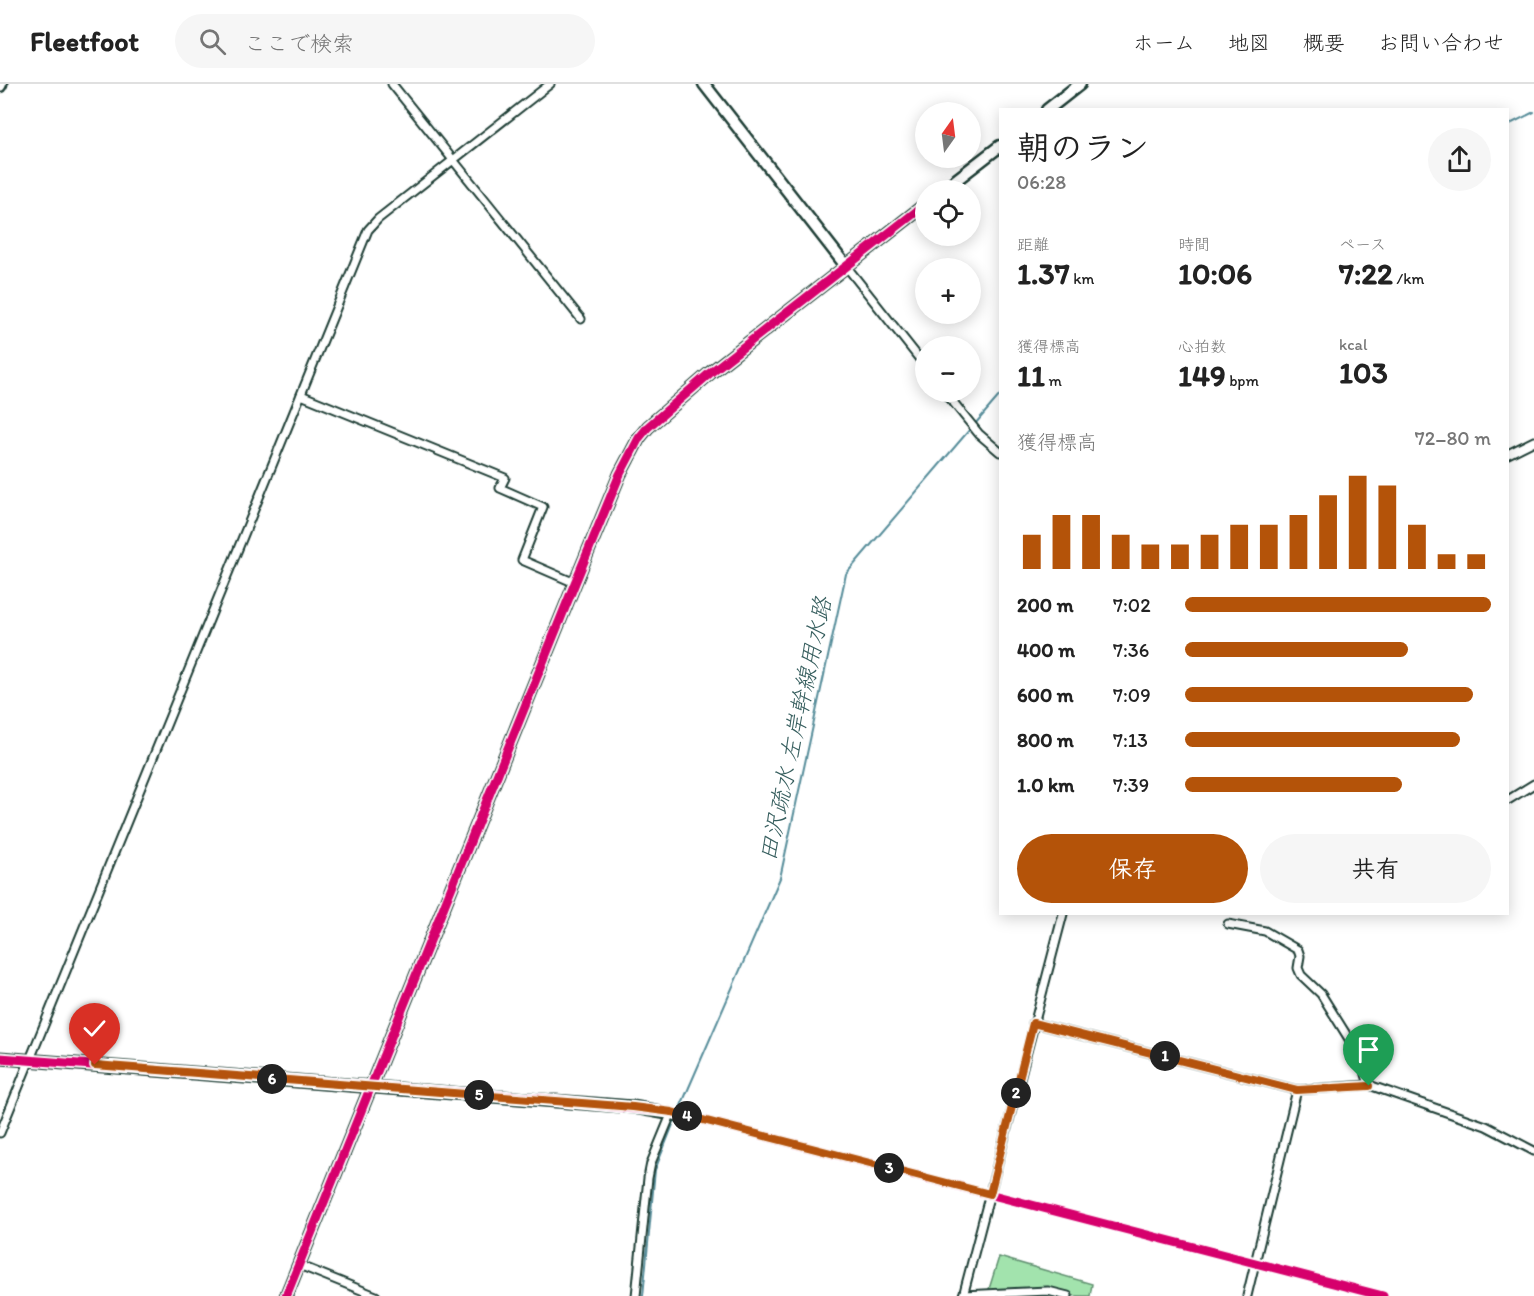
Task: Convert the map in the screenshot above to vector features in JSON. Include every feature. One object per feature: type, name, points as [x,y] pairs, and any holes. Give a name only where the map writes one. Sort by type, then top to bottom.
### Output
[{"type":"street","points":[[392,84],[581,319]]},
{"type":"street","points":[[0,1133],[368,231],[378,219],[550,84]]},
{"type":"street","points":[[704,84],[915,353]]},
{"type":"street","points":[[1050,108],[1080,84]]},
{"type":"street","points":[[956,180],[999,147]]},
{"type":"street","points":[[286,1296],[575,583],[624,466],[639,438],[686,392],[915,213]]},
{"type":"street","points":[[301,395],[505,478],[501,488],[543,507],[522,560],[575,583]]},
{"type":"street","points":[[953,402],[977,432],[999,451]]},
{"type":"street","points":[[1509,454],[1534,441]]},
{"type":"street","points":[[1509,799],[1534,784]]},
{"type":"street","points":[[1063,915],[963,1295],[1048,1291],[1068,1296]]},
{"type":"street","points":[[1228,924],[1265,931],[1298,950],[1300,956],[1298,968],[1301,975],[1321,994],[1349,1039],[1359,1050],[1369,1086]]},
{"type":"street","points":[[1033,1023],[1297,1090],[1369,1086],[1486,1126],[1534,1151]]},
{"type":"street","points":[[0,1058],[633,1107],[672,1112],[1383,1296]]},
{"type":"street","points":[[1247,1296],[1297,1090]]},
{"type":"street","points":[[636,1296],[648,1178],[651,1163],[672,1112]]},
{"type":"street","points":[[299,1265],[376,1296]]},
{"type":"green space","points":[[999,1257],[1092,1284],[1090,1296],[1003,1295],[989,1289]]},
{"type":"waterway","name":"田沢疏水 左岸幹線用水路","points":[[1509,124],[1534,112]]},
{"type":"waterway","name":"田沢疏水 左岸幹線用水路","points":[[975,424],[999,396]]},
{"type":"waterway","name":"田沢疏水 左岸幹線用水路","points":[[680,1108],[780,878],[846,574],[971,428]]},
{"type":"waterway","name":"田沢疏水 左岸幹線用水路","points":[[643,1296],[655,1170],[676,1117]]},
{"type":"cycle path","points":[[286,1296],[575,583],[620,474],[639,438],[648,427],[710,373],[915,213]]},
{"type":"cycle path","points":[[0,1058],[541,1099],[672,1112],[1383,1296]]},
{"type":"route","points":[[95,1065],[494,1095],[672,1112],[990,1194],[1033,1023],[1297,1090],[1369,1086]]}]
